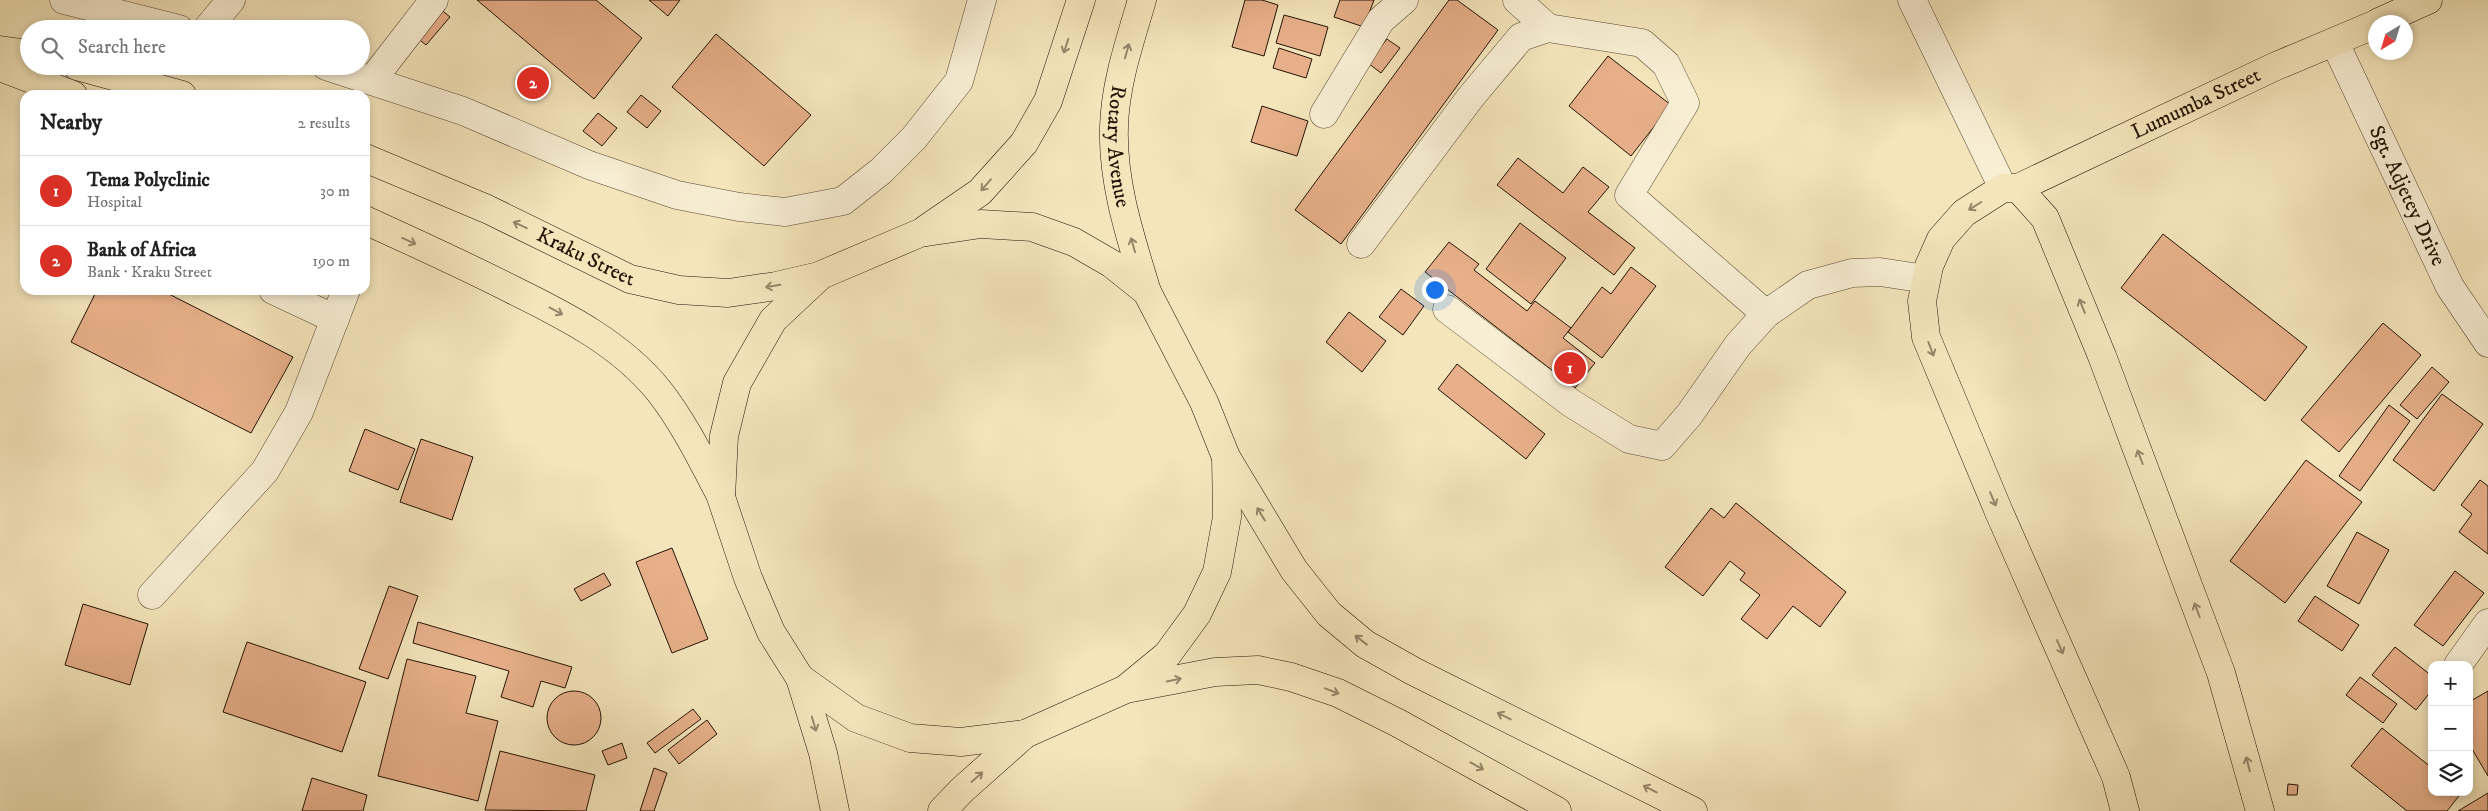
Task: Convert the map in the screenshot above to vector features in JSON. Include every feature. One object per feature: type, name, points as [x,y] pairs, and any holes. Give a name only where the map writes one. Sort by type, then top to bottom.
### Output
[{"type":"main road","points":[[722,497],[724,436],[738,383],[773,320],[821,275],[920,233],[980,192],[1024,143],[1048,101],[1081,0]]},
{"type":"main road","name":"Rotary Avenue","points":[[1142,0],[1123,66],[1114,127],[1122,201],[1147,292]]},
{"type":"main road","points":[[2395,15],[2428,0]]},
{"type":"main road","name":"Lumumba Street","points":[[2125,811],[2113,768],[1999,512],[1926,337],[1922,301],[1929,266],[1941,239],[1964,213],[2011,188],[2274,68],[2335,44],[2368,28]]},
{"type":"main road","points":[[0,50],[20,53]]},
{"type":"main road","points":[[0,66],[20,74]]},
{"type":"main road","points":[[23,75],[60,90]]},
{"type":"main road","points":[[110,75],[164,90]]},
{"type":"main road","name":"Kraku Street","points":[[370,160],[487,209],[630,279],[679,290],[728,293],[776,286],[821,275]]},
{"type":"main road","points":[[2011,188],[2045,218],[2102,356],[2221,673],[2260,811]]},
{"type":"main road","points":[[920,233],[981,224],[1032,228],[1074,242],[1112,264],[1147,292],[1204,402],[1226,457],[1294,570],[1329,614],[1364,644],[1693,811]]},
{"type":"main road","points":[[370,229],[471,269],[561,313],[624,354],[659,391],[691,439],[722,497],[748,578],[767,623],[800,678],[823,753],[835,811]]},
{"type":"main road","points":[[1126,689],[1166,655],[1197,614],[1217,572],[1226,517],[1226,457]]},
{"type":"main road","points":[[800,678],[856,718],[910,738],[961,742],[1025,734],[1126,689],[1214,672],[1258,670],[1292,676],[1338,693],[1398,722],[1557,811]]},
{"type":"main road","points":[[942,811],[962,790],[1025,734]]},
{"type":"street","points":[[64,0],[143,20]]},
{"type":"street","points":[[214,20],[232,0]]},
{"type":"street","points":[[372,80],[434,0]]},
{"type":"street","points":[[356,75],[463,111],[589,165],[677,195],[739,207],[785,212],[842,201],[881,171],[914,138],[959,81],[982,0]]},
{"type":"street","points":[[1324,114],[1381,20],[1404,0]]},
{"type":"street","points":[[1517,0],[1548,28]]},
{"type":"street","points":[[1912,0],[2011,188]]},
{"type":"street","points":[[1361,244],[1470,98],[1521,37],[1548,28],[1642,43],[1666,64],[1686,103],[1629,195],[1766,314]]},
{"type":"street","name":"Sgt. Adjetey Drive","points":[[2335,44],[2450,288],[2488,343]]},
{"type":"street","points":[[1447,309],[1571,403],[1629,439],[1662,446],[1689,415],[1738,344],[1766,314],[1808,285],[1852,273],[1880,272],[1926,279]]},
{"type":"street","points":[[283,295],[335,319]]},
{"type":"street","points":[[152,595],[265,471],[299,412],[344,295]]},
{"type":"street","points":[[2461,661],[2488,622]]},
{"type":"building","points":[[477,0],[596,0],[642,38],[594,99]]},
{"type":"building","points":[[649,0],[680,0],[668,16]]},
{"type":"building","points":[[1245,0],[1262,0],[1278,5],[1264,56],[1232,47]]},
{"type":"building","points":[[1340,0],[1374,0],[1364,27],[1334,17]]},
{"type":"building","points":[[1449,0],[1457,0],[1498,30],[1341,244],[1295,210]]},
{"type":"building","points":[[438,7],[450,17],[426,45],[415,36]]},
{"type":"building","points":[[1284,15],[1328,27],[1320,56],[1276,43]]},
{"type":"building","points":[[716,34],[811,115],[764,166],[672,87]]},
{"type":"building","points":[[1387,39],[1400,48],[1381,73],[1368,63]]},
{"type":"building","points":[[1279,48],[1312,59],[1306,78],[1273,68]]},
{"type":"building","points":[[1608,56],[1671,105],[1631,156],[1569,106]]},
{"type":"building","points":[[641,95],[661,111],[647,128],[627,112]]},
{"type":"building","points":[[1262,106],[1308,121],[1297,156],[1251,142]]},
{"type":"building","points":[[598,113],[617,128],[602,146],[583,131]]},
{"type":"building","points":[[1518,158],[1563,193],[1583,167],[1609,187],[1588,212],[1635,248],[1614,275],[1497,185]]},
{"type":"building","points":[[1520,223],[1566,258],[1531,304],[1486,269]]},
{"type":"building","points":[[2163,234],[2307,347],[2265,401],[2121,288]]},
{"type":"building","points":[[1449,242],[1479,264],[1474,270],[1527,311],[1535,301],[1571,328],[1563,338],[1595,363],[1575,388],[1425,272]]},
{"type":"building","points":[[1631,267],[1656,286],[1602,358],[1568,332],[1602,287],[1611,294]]},
{"type":"building","points":[[1401,289],[1424,306],[1403,335],[1379,317]]},
{"type":"building","points":[[94,295],[171,295],[293,357],[251,433],[71,342]]},
{"type":"building","points":[[1349,312],[1386,341],[1362,372],[1326,342]]},
{"type":"building","points":[[2383,323],[2421,355],[2339,452],[2301,420]]},
{"type":"building","points":[[1457,364],[1545,434],[1526,459],[1438,389]]},
{"type":"building","points":[[2432,367],[2449,382],[2417,419],[2400,405]]},
{"type":"building","points":[[2442,394],[2483,424],[2434,491],[2393,460]]},
{"type":"building","points":[[2389,405],[2410,421],[2360,491],[2339,476]]},
{"type":"building","points":[[365,429],[415,449],[398,490],[349,471]]},
{"type":"building","points":[[421,439],[473,457],[452,520],[400,502]]},
{"type":"building","points":[[2306,460],[2362,502],[2285,603],[2230,561]]},
{"type":"building","points":[[2480,480],[2488,486],[2488,554],[2459,532],[2472,514],[2461,505]]},
{"type":"building","points":[[1736,503],[1846,592],[1820,627],[1793,606],[1767,639],[1741,619],[1760,595],[1740,580],[1745,573],[1730,561],[1703,596],[1665,567],[1711,508],[1724,518]]},
{"type":"building","points":[[2357,532],[2389,550],[2359,604],[2327,586]]},
{"type":"building","points":[[672,548],[708,639],[672,653],[636,562]]},
{"type":"building","points":[[2455,571],[2484,593],[2443,646],[2414,625]]},
{"type":"building","points":[[604,573],[611,585],[581,601],[574,589]]},
{"type":"building","points":[[389,586],[418,596],[388,679],[359,669]]},
{"type":"building","points":[[2315,596],[2359,625],[2342,651],[2298,621]]},
{"type":"building","points":[[83,604],[148,624],[130,685],[65,665]]},
{"type":"building","points":[[418,622],[572,667],[565,688],[541,681],[533,707],[501,697],[509,671],[413,643]]},
{"type":"building","points":[[247,642],[366,682],[342,752],[223,712]]},
{"type":"building","points":[[2395,647],[2428,673],[2428,695],[2416,710],[2372,675]]},
{"type":"building","points":[[407,659],[476,676],[466,713],[498,721],[478,801],[378,776]]},
{"type":"building","points":[[2360,677],[2397,704],[2383,723],[2346,695]]},
{"type":"building","points":[[574,691],[584,693],[593,699],[599,708],[601,718],[599,728],[593,737],[584,743],[574,745],[564,743],[555,737],[549,728],[547,718],[549,708],[555,699],[564,693]]},
{"type":"building","points":[[2488,691],[2488,776],[2473,751],[2473,700]]},
{"type":"building","points":[[693,709],[701,719],[655,753],[647,743]]},
{"type":"building","points":[[707,720],[717,734],[679,764],[668,750]]},
{"type":"building","points":[[2382,728],[2428,765],[2428,796],[2459,796],[2447,811],[2407,811],[2351,766]]},
{"type":"building","points":[[622,743],[627,758],[608,765],[602,751]]},
{"type":"building","points":[[500,751],[595,775],[586,811],[485,810]]},
{"type":"building","points":[[654,768],[667,773],[654,811],[640,811]]},
{"type":"building","points":[[312,778],[367,795],[363,811],[302,811]]},
{"type":"building","points":[[2288,784],[2298,785],[2297,795],[2287,795]]},
{"type":"building","points":[[2488,793],[2488,811],[2458,811]]},
{"type":"place","name":"Bank of Africa","points":[[533,83]]},
{"type":"place","name":"Tema Polyclinic","points":[[1570,368]]}]
